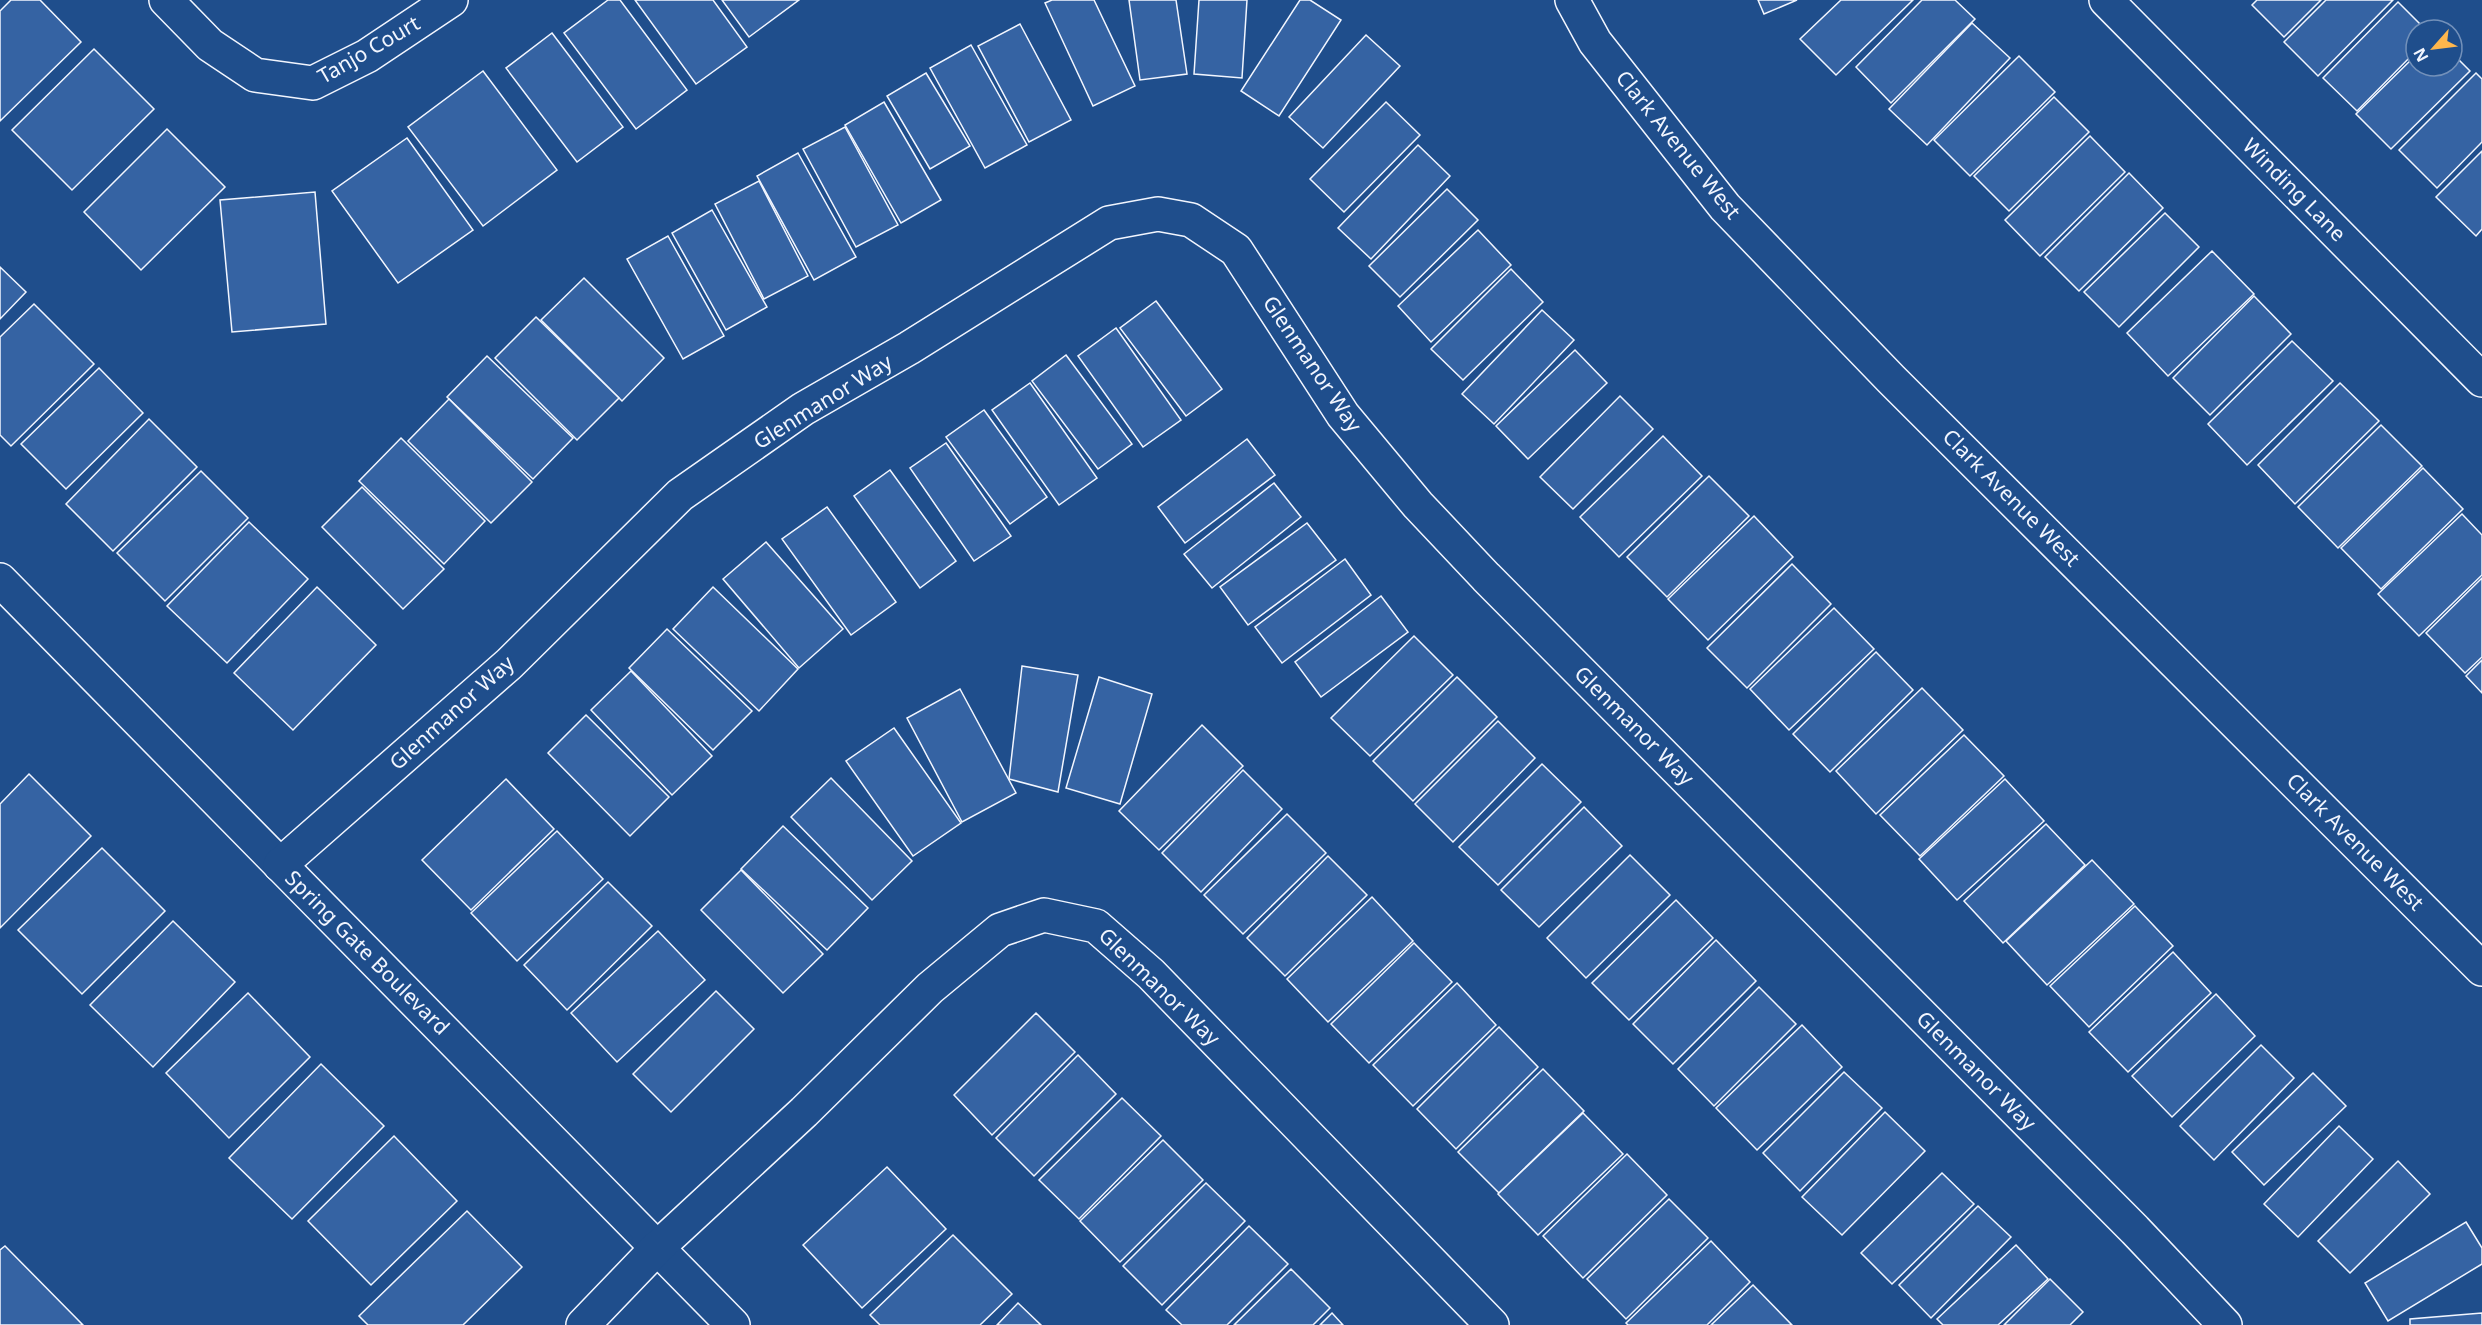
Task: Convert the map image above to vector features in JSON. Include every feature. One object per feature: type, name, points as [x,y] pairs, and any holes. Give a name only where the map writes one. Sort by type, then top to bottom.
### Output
[{"type":"street","name":"Tanjo Court","points":[[166,0],[210,45],[255,75],[313,83],[367,56],[451,0]]},
{"type":"street","name":"Clark Avenue West","points":[[1572,0],[1595,42],[1725,207],[1891,380],[2482,969]]},
{"type":"street","name":"Winding Lane","points":[[2106,0],[2482,380]]},
{"type":"street","name":"Glenmanor Way","points":[[280,865],[509,664],[680,495],[803,409],[909,348],[1109,223],[1158,214],[1191,220],[1236,250],[1343,415],[1418,505],[2135,1230],[2225,1325]]},
{"type":"street","name":"Spring Gate Boulevard","points":[[0,580],[733,1325]]},
{"type":"street","name":"Glenmanor Way","points":[[583,1325],[657,1248],[804,1112],[930,988],[1000,930],[1044,915],[1096,926],[1150,974],[1492,1325]]},
{"type":"building","points":[[11,0],[40,0],[81,42],[0,121],[0,11]]},
{"type":"building","points":[[608,0],[620,0],[687,90],[636,129],[564,33]]},
{"type":"building","points":[[635,0],[713,0],[747,47],[696,84]]},
{"type":"building","points":[[722,0],[799,0],[749,37]]},
{"type":"building","points":[[1052,0],[1094,0],[1135,86],[1093,106],[1045,3]]},
{"type":"building","points":[[1129,0],[1176,0],[1187,74],[1140,80]]},
{"type":"building","points":[[1199,0],[1247,0],[1242,78],[1194,74]]},
{"type":"building","points":[[1300,0],[1310,0],[1341,20],[1279,116],[1241,91]]},
{"type":"building","points":[[1758,0],[1797,0],[1764,14]]},
{"type":"building","points":[[1841,0],[1913,0],[1836,75],[1800,39]]},
{"type":"building","points":[[1922,0],[1955,0],[1975,19],[1891,103],[1856,67]]},
{"type":"building","points":[[2257,0],[2321,0],[2284,37],[2252,5]]},
{"type":"building","points":[[2326,0],[2393,0],[2318,76],[2284,42]]},
{"type":"building","points":[[2398,2],[2414,18],[2404,18],[2404,63],[2357,111],[2323,78]]},
{"type":"building","points":[[1972,23],[2010,58],[1927,145],[1889,109]]},
{"type":"building","points":[[1020,24],[1071,120],[1029,142],[978,46]]},
{"type":"building","points":[[552,33],[623,127],[577,162],[506,68]]},
{"type":"building","points":[[1366,35],[1400,66],[1323,148],[1289,117]]},
{"type":"building","points":[[971,45],[1027,145],[985,168],[930,68]]},
{"type":"building","points":[[94,49],[154,109],[72,190],[12,130]]},
{"type":"building","points":[[2019,56],[2055,92],[1970,176],[1934,140]]},
{"type":"building","points":[[2464,65],[2470,71],[2464,77]]},
{"type":"building","points":[[2404,67],[2404,78],[2463,78],[2391,149],[2356,114]]},
{"type":"building","points":[[483,71],[557,170],[483,226],[408,127]]},
{"type":"building","points":[[926,73],[970,146],[930,169],[887,96]]},
{"type":"building","points":[[2476,73],[2482,79],[2482,142],[2437,188],[2399,150]]},
{"type":"building","points":[[2054,97],[2089,132],[2009,211],[1974,176]]},
{"type":"building","points":[[884,102],[941,200],[901,223],[845,125]]},
{"type":"building","points":[[1386,102],[1420,135],[1344,212],[1310,179]]},
{"type":"building","points":[[845,127],[898,225],[856,247],[803,149]]},
{"type":"building","points":[[167,129],[225,187],[141,270],[84,212]]},
{"type":"building","points":[[2090,136],[2125,172],[2040,256],[2005,220]]},
{"type":"building","points":[[407,138],[473,230],[398,283],[332,191]]},
{"type":"building","points":[[1418,145],[1450,176],[1371,259],[1338,228]]},
{"type":"building","points":[[2482,151],[2482,229],[2476,236],[2436,197]]},
{"type":"building","points":[[798,153],[856,257],[814,280],[757,176]]},
{"type":"building","points":[[2129,173],[2163,208],[2079,291],[2045,257]]},
{"type":"building","points":[[759,181],[808,276],[764,299],[715,204]]},
{"type":"building","points":[[1447,189],[1478,220],[1400,297],[1369,266]]},
{"type":"building","points":[[315,192],[326,324],[232,332],[220,200]]},
{"type":"building","points":[[712,210],[767,307],[726,330],[672,233]]},
{"type":"building","points":[[2165,213],[2199,247],[2119,327],[2084,292]]},
{"type":"building","points":[[1478,230],[1511,265],[1431,342],[1398,306]]},
{"type":"building","points":[[668,236],[724,336],[683,359],[627,259]]},
{"type":"building","points":[[2212,251],[2254,294],[2168,376],[2127,333]]},
{"type":"building","points":[[0,267],[26,292],[0,319]]},
{"type":"building","points":[[1511,269],[1543,302],[1463,380],[1431,349]]},
{"type":"building","points":[[584,278],[664,358],[622,401],[541,320]]},
{"type":"building","points":[[2254,296],[2291,334],[2210,415],[2173,378]]},
{"type":"building","points":[[1156,301],[1222,389],[1186,416],[1120,328]]},
{"type":"building","points":[[34,304],[94,364],[11,446],[0,435],[0,337]]},
{"type":"building","points":[[1542,310],[1574,340],[1494,424],[1462,394]]},
{"type":"building","points":[[536,317],[619,398],[577,440],[495,358]]},
{"type":"building","points":[[1116,328],[1181,420],[1143,447],[1078,356]]},
{"type":"building","points":[[2292,341],[2333,381],[2247,465],[2208,424]]},
{"type":"building","points":[[1575,350],[1607,383],[1528,459],[1496,426]]},
{"type":"building","points":[[1066,355],[1132,444],[1098,469],[1032,381]]},
{"type":"building","points":[[487,356],[573,438],[533,479],[447,397]]},
{"type":"building","points":[[99,368],[143,413],[66,489],[21,444]]},
{"type":"building","points":[[1030,383],[1097,478],[1059,505],[992,410]]},
{"type":"building","points":[[2340,383],[2379,421],[2295,504],[2258,465]]},
{"type":"building","points":[[1620,396],[1653,429],[1573,509],[1540,477]]},
{"type":"building","points":[[449,399],[532,482],[491,523],[408,441]]},
{"type":"building","points":[[984,410],[1047,497],[1010,524],[946,437]]},
{"type":"building","points":[[149,419],[197,467],[113,551],[66,504]]},
{"type":"building","points":[[2381,425],[2422,466],[2338,548],[2298,507]]},
{"type":"building","points":[[1663,436],[1702,476],[1619,557],[1580,517]]},
{"type":"building","points":[[401,438],[485,521],[444,564],[359,481]]},
{"type":"building","points":[[1247,439],[1275,475],[1185,543],[1158,507]]},
{"type":"building","points":[[946,443],[1011,536],[974,561],[910,468]]},
{"type":"building","points":[[2423,468],[2463,509],[2381,589],[2341,548]]},
{"type":"building","points":[[890,470],[956,561],[920,588],[854,496]]},
{"type":"building","points":[[201,471],[248,518],[165,601],[117,553]]},
{"type":"building","points":[[1709,476],[1749,516],[1667,597],[1627,557]]},
{"type":"building","points":[[1274,483],[1301,517],[1212,588],[1184,554]]},
{"type":"building","points":[[362,487],[444,569],[403,609],[322,527]]},
{"type":"building","points":[[827,507],[896,602],[851,635],[782,539]]},
{"type":"building","points":[[2462,514],[2482,535],[2482,575],[2419,636],[2378,594]]},
{"type":"building","points":[[1754,516],[1793,557],[1708,640],[1668,599]]},
{"type":"building","points":[[249,522],[308,579],[227,663],[167,606]]},
{"type":"building","points":[[1307,523],[1336,560],[1248,625],[1220,587]]},
{"type":"building","points":[[766,542],[843,629],[799,668],[723,579]]},
{"type":"building","points":[[1345,559],[1371,595],[1282,663],[1255,627]]},
{"type":"building","points":[[1792,564],[1831,604],[1747,688],[1707,648]]},
{"type":"building","points":[[2482,578],[2482,657],[2465,673],[2426,633]]},
{"type":"building","points":[[317,587],[376,645],[293,730],[234,673]]},
{"type":"building","points":[[713,587],[798,669],[759,711],[673,629]]},
{"type":"building","points":[[1381,596],[1408,632],[1321,697],[1295,662]]},
{"type":"building","points":[[1834,608],[1874,649],[1789,730],[1750,689]]},
{"type":"building","points":[[667,629],[752,711],[713,750],[629,668]]},
{"type":"building","points":[[1414,636],[1453,675],[1370,756],[1331,718]]},
{"type":"building","points":[[1876,652],[1913,690],[1830,772],[1793,734]]},
{"type":"building","points":[[2482,660],[2482,693],[2466,676]]},
{"type":"building","points":[[1022,666],[1078,675],[1058,792],[1009,779]]},
{"type":"building","points":[[631,671],[712,756],[672,795],[591,710]]},
{"type":"building","points":[[1099,677],[1152,694],[1120,804],[1066,788]]},
{"type":"building","points":[[1457,677],[1497,717],[1413,801],[1373,761]]},
{"type":"building","points":[[1922,688],[1963,730],[1876,814],[1836,771]]},
{"type":"building","points":[[960,689],[1016,793],[962,822],[907,718]]},
{"type":"building","points":[[586,715],[669,797],[630,836],[548,753]]},
{"type":"building","points":[[1498,721],[1535,758],[1453,842],[1415,804]]},
{"type":"building","points":[[1202,725],[1243,766],[1159,850],[1119,811]]},
{"type":"building","points":[[894,728],[961,823],[913,856],[846,761]]},
{"type":"building","points":[[1964,735],[2004,776],[1920,856],[1880,815]]},
{"type":"building","points":[[1542,764],[1581,802],[1498,885],[1459,847]]},
{"type":"building","points":[[1243,770],[1282,809],[1201,892],[1162,853]]},
{"type":"building","points":[[29,774],[91,836],[0,928],[0,804]]},
{"type":"building","points":[[831,778],[912,861],[872,900],[791,817]]},
{"type":"building","points":[[506,779],[554,829],[471,910],[422,860]]},
{"type":"building","points":[[2005,779],[2044,821],[1957,900],[1919,859]]},
{"type":"building","points":[[1584,807],[1622,846],[1539,927],[1501,890]]},
{"type":"building","points":[[1287,814],[1326,853],[1243,934],[1204,895]]},
{"type":"building","points":[[2046,824],[2085,865],[2003,943],[1964,901]]},
{"type":"building","points":[[783,826],[868,908],[827,950],[741,869]]},
{"type":"building","points":[[557,831],[603,879],[517,961],[471,913]]},
{"type":"building","points":[[102,848],[165,911],[82,994],[18,930]]},
{"type":"building","points":[[1630,855],[1670,895],[1586,978],[1547,938]]},
{"type":"building","points":[[1328,856],[1367,895],[1285,976],[1247,938]]},
{"type":"building","points":[[2092,860],[2134,904],[2047,985],[2006,941]]},
{"type":"building","points":[[741,870],[823,954],[783,993],[701,910]]},
{"type":"building","points":[[608,882],[652,926],[567,1010],[524,965]]},
{"type":"building","points":[[1372,897],[1413,941],[1328,1022],[1287,979]]},
{"type":"building","points":[[1676,900],[1713,938],[1629,1020],[1592,983]]},
{"type":"building","points":[[2135,906],[2173,946],[2089,1027],[2050,986]]},
{"type":"building","points":[[173,921],[235,982],[153,1067],[90,1005]]},
{"type":"building","points":[[658,931],[705,980],[617,1062],[571,1013]]},
{"type":"building","points":[[1716,940],[1756,981],[1673,1064],[1633,1024]]},
{"type":"building","points":[[1414,943],[1452,982],[1369,1063],[1331,1024]]},
{"type":"building","points":[[2173,952],[2211,993],[2128,1072],[2089,1032]]},
{"type":"building","points":[[1457,983],[1496,1025],[1413,1106],[1373,1065]]},
{"type":"building","points":[[1759,987],[1796,1024],[1714,1106],[1678,1069]]},
{"type":"building","points":[[716,991],[754,1029],[671,1112],[633,1074]]},
{"type":"building","points":[[248,993],[310,1057],[229,1138],[166,1073]]},
{"type":"building","points":[[2216,994],[2255,1036],[2172,1117],[2132,1076]]},
{"type":"building","points":[[1036,1013],[1075,1052],[992,1135],[954,1095]]},
{"type":"building","points":[[1802,1025],[1842,1067],[1757,1150],[1716,1108]]},
{"type":"building","points":[[1499,1027],[1538,1067],[1456,1149],[1417,1109]]},
{"type":"building","points":[[2261,1045],[2294,1078],[2214,1160],[2180,1126]]},
{"type":"building","points":[[1078,1055],[1116,1094],[1034,1176],[996,1138]]},
{"type":"building","points":[[321,1064],[384,1126],[292,1219],[229,1158]]},
{"type":"building","points":[[1543,1069],[1584,1111],[1499,1193],[1458,1152]]},
{"type":"building","points":[[1844,1072],[1882,1108],[1800,1191],[1763,1153]]},
{"type":"building","points":[[2313,1073],[2346,1106],[2264,1185],[2232,1152]]},
{"type":"building","points":[[1122,1098],[1161,1136],[1079,1219],[1039,1180]]},
{"type":"building","points":[[1885,1112],[1925,1151],[1842,1235],[1802,1197]]},
{"type":"building","points":[[1583,1113],[1623,1154],[1538,1235],[1498,1194]]},
{"type":"building","points":[[2339,1126],[2373,1159],[2298,1237],[2264,1204]]},
{"type":"building","points":[[394,1136],[457,1201],[371,1285],[308,1221]]},
{"type":"building","points":[[1163,1140],[1203,1180],[1120,1262],[1080,1221]]},
{"type":"building","points":[[1627,1154],[1667,1195],[1583,1278],[1543,1236]]},
{"type":"building","points":[[2398,1161],[2430,1194],[2350,1273],[2318,1241]]},
{"type":"building","points":[[887,1167],[946,1229],[862,1308],[803,1245]]},
{"type":"building","points":[[1942,1173],[1974,1204],[1892,1284],[1861,1253]]},
{"type":"building","points":[[1206,1183],[1245,1221],[1162,1305],[1123,1266]]},
{"type":"building","points":[[1669,1199],[1708,1238],[1626,1319],[1587,1279]]},
{"type":"building","points":[[1978,1206],[2011,1237],[1931,1318],[1899,1285]]},
{"type":"building","points":[[467,1211],[522,1267],[463,1325],[368,1325],[359,1316]]},
{"type":"building","points":[[2466,1222],[2482,1248],[2482,1264],[2388,1321],[2365,1283]]},
{"type":"building","points":[[1249,1226],[1288,1264],[1227,1325],[1182,1325],[1166,1310]]},
{"type":"building","points":[[953,1235],[1012,1294],[980,1325],[880,1325],[870,1315]]},
{"type":"building","points":[[1711,1241],[1750,1282],[1707,1325],[1628,1325],[1626,1323]]},
{"type":"building","points":[[2016,1245],[2048,1279],[1998,1325],[1943,1325],[1937,1319]]},
{"type":"building","points":[[5,1246],[83,1325],[0,1325],[0,1250]]},
{"type":"building","points":[[1291,1269],[1330,1308],[1313,1325],[1234,1325]]},
{"type":"building","points":[[2050,1279],[2083,1312],[2070,1325],[2004,1325]]},
{"type":"building","points":[[1753,1285],[1792,1325],[1711,1325]]},
{"type":"building","points":[[1018,1303],[1041,1325],[997,1325]]},
{"type":"building","points":[[1332,1313],[1343,1325],[1320,1325]]},
{"type":"building","points":[[2482,1313],[2482,1325],[2410,1325],[2410,1319]]}]
